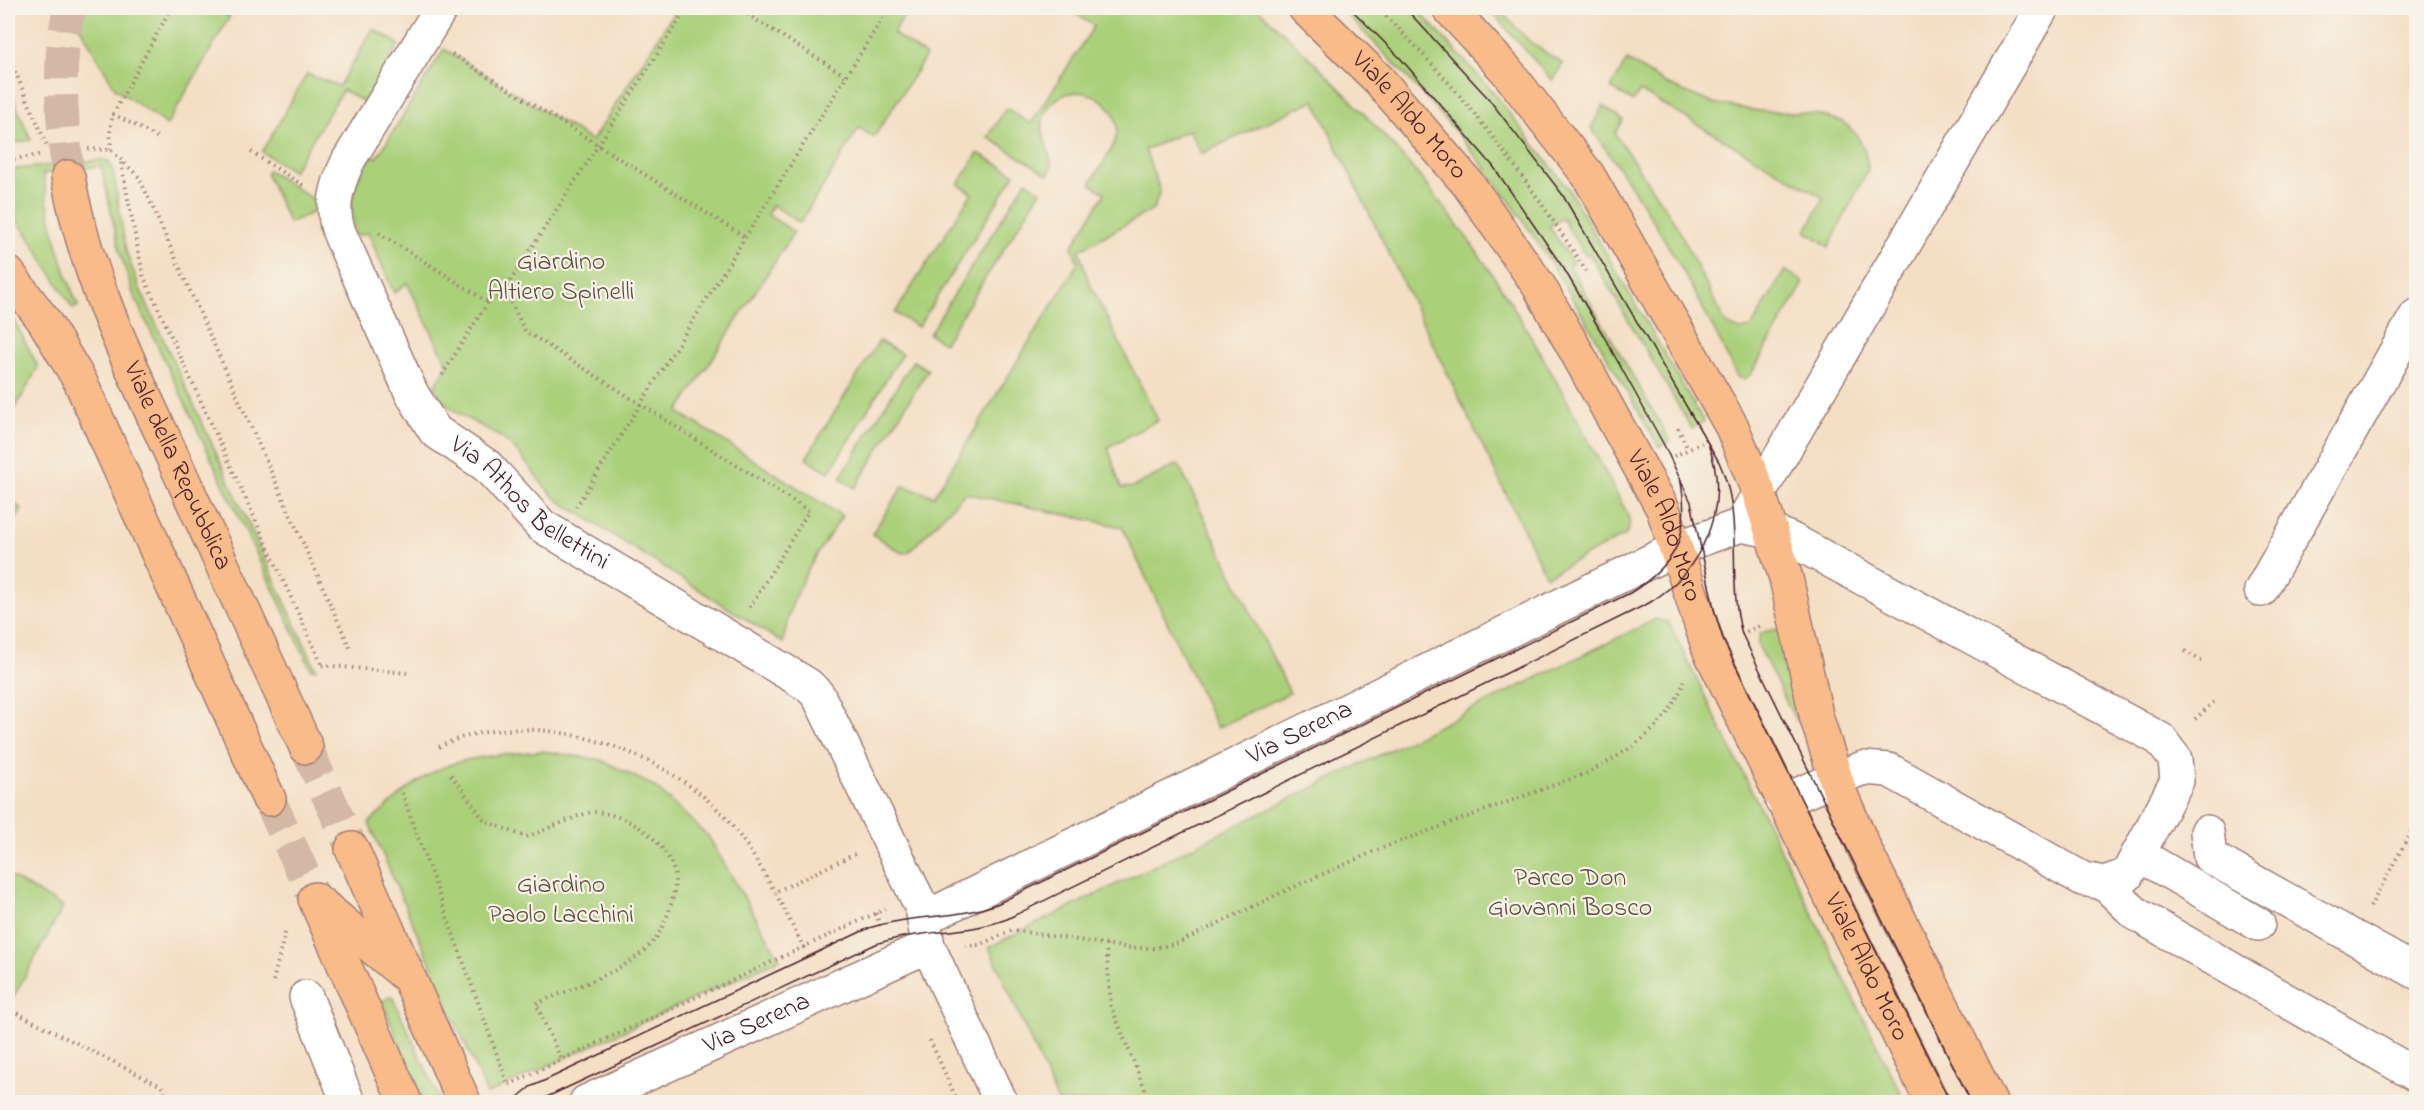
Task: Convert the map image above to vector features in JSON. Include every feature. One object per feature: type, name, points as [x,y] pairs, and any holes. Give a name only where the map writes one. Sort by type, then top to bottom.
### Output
[{"type":"main road","name":"Viale Aldo Moro","points":[[1305,8],[1379,80],[1427,134],[1502,232],[1539,286],[1663,509],[1709,650],[1932,1102]]},
{"type":"main road","name":"Viale Aldo Moro","points":[[1449,8],[1506,70],[1588,175],[1732,427],[1759,493],[1757,528],[1786,578],[1817,719],[1835,779],[1865,850],[1990,1102]]},
{"type":"main road","name":"Viale della Repubblica","points":[[59,166],[103,300],[306,747]]},
{"type":"main road","name":"Viale della Repubblica","points":[[8,273],[45,321],[80,381],[269,799]]},
{"type":"main road","points":[[352,849],[464,1102]]},
{"type":"main road","points":[[405,1102],[315,899],[409,978]]},
{"type":"street","name":"Via Athos Bellettini","points":[[441,8],[348,161],[334,204],[341,237],[412,394],[435,431],[487,466],[542,526],[808,685],[827,709],[1001,1102]]},
{"type":"street","points":[[1759,493],[2042,8]]},
{"type":"street","points":[[2261,591],[2416,316]]},
{"type":"street","name":"Via Serena","points":[[586,1102],[926,932],[1677,548],[1757,528]]},
{"type":"street","points":[[1757,528],[2160,739],[2175,759],[2177,781],[2127,875],[2104,883],[2083,879],[1889,770],[1863,768],[1782,801]]},
{"type":"street","points":[[2207,832],[2210,857],[2416,972]]},
{"type":"street","points":[[2138,854],[2258,924]]},
{"type":"street","points":[[2104,883],[2136,914],[2416,1075]]},
{"type":"street","points":[[306,997],[348,1102]]},
{"type":"path","points":[[111,150],[110,129],[113,114],[171,8]]},
{"type":"path","points":[[687,8],[509,283],[507,294],[525,331],[809,511],[730,639]]},
{"type":"path","points":[[737,8],[846,76]]},
{"type":"path","points":[[567,506],[574,510],[889,8]]},
{"type":"path","points":[[1377,8],[1454,89],[1488,130],[1547,209],[1586,272]]},
{"type":"path","points":[[444,49],[745,237]]},
{"type":"path","points":[[8,55],[59,166]]},
{"type":"path","points":[[113,114],[159,138]]},
{"type":"path","points":[[251,152],[308,188]]},
{"type":"path","points":[[351,650],[140,177],[121,163],[143,276],[322,665],[407,673]]},
{"type":"path","points":[[370,227],[488,302]]},
{"type":"path","points":[[438,380],[488,302],[507,294]]},
{"type":"path","points":[[1678,429],[1688,450]]},
{"type":"path","points":[[1679,454],[1700,444]]},
{"type":"path","points":[[2185,651],[2203,662]]},
{"type":"path","points":[[979,945],[1012,930],[1106,945],[1155,948],[1178,943],[1289,889],[1382,848],[1587,772],[1625,753],[1655,729],[1679,698],[1686,677]]},
{"type":"path","points":[[2195,719],[2217,699]]},
{"type":"path","points":[[439,747],[457,738],[498,730],[543,731],[604,741],[651,760],[723,815],[757,861],[804,948]]},
{"type":"path","points":[[452,776],[485,821],[526,837],[592,811],[628,820],[656,840],[674,872],[671,910],[653,943],[632,961],[536,1004],[561,1059]]},
{"type":"path","points":[[402,793],[508,1084],[804,948],[894,904]]},
{"type":"path","points":[[2353,937],[2416,824]]},
{"type":"path","points":[[775,892],[860,852]]},
{"type":"path","points":[[273,983],[286,929]]},
{"type":"path","points":[[1106,945],[1111,1006],[1150,1102]]},
{"type":"path","points":[[8,1026],[15,1012],[161,1086],[168,1102]]},
{"type":"path","points":[[928,1037],[958,1102]]},
{"type":"green space","points":[[69,8],[216,8],[230,16],[167,125],[115,88]]},
{"type":"green space","name":"Giardino Altiero Spinelli","points":[[677,8],[909,8],[893,33],[926,56],[874,137],[859,128],[800,223],[773,205],[767,214],[794,232],[678,412],[842,516],[813,561],[798,591],[783,643],[559,501],[503,439],[447,405],[434,387],[448,365],[407,283],[394,293],[368,233],[356,236],[353,223],[353,193],[360,175],[372,155],[377,158],[444,49],[592,141]]},
{"type":"green space","points":[[1067,8],[1257,8],[1392,144],[1481,257],[1537,347],[1625,509],[1629,517],[1626,535],[1546,576],[1314,100],[1201,154],[1189,130],[1145,150],[1160,190],[1154,209],[1079,250],[1088,280],[1158,420],[1108,447],[1121,488],[1133,487],[1178,464],[1290,693],[1217,728],[1122,527],[965,493],[909,552],[902,553],[872,534],[903,486],[934,496],[1078,263],[1072,247],[1105,193],[1091,182],[1112,149],[1117,128],[1110,108],[1094,96],[1084,93],[1063,95],[1046,111],[1043,132],[1051,159],[1048,175],[988,137],[1006,108],[1031,124],[1094,26]]},
{"type":"green space","points":[[1340,8],[1416,8],[1488,86],[1568,188],[1704,422],[1692,429],[1589,253],[1585,255],[1562,218],[1549,226],[1573,263],[1569,265],[1670,441],[1659,447],[1578,307],[1513,206],[1472,151],[1436,109]]},
{"type":"green space","points":[[1488,8],[1497,8],[1530,42],[1563,64],[1552,80]]},
{"type":"green space","points":[[373,29],[399,44],[364,102],[343,90],[293,171],[262,152],[307,74],[339,86]]},
{"type":"green space","points":[[1627,60],[1668,85],[1712,103],[1759,111],[1816,114],[1843,122],[1856,134],[1865,151],[1868,169],[1829,247],[1806,231],[1824,198],[1640,91],[1633,102],[1611,88]]},
{"type":"green space","points":[[8,86],[31,140],[8,144]]},
{"type":"green space","points":[[1603,106],[1623,120],[1615,134],[1674,221],[1726,324],[1740,330],[1751,328],[1785,270],[1804,283],[1751,374],[1744,379],[1737,377],[1670,249],[1632,187],[1591,128]]},
{"type":"green space","points":[[978,153],[1015,174],[918,327],[895,313],[972,193],[958,184]]},
{"type":"green space","points":[[108,161],[113,170],[126,251],[139,287],[316,669],[311,669],[134,296],[120,252],[101,166],[43,174],[56,241],[78,306],[73,309],[28,235],[8,210],[8,170]]},
{"type":"green space","points":[[268,170],[314,200],[316,211],[289,223],[266,173]]},
{"type":"green space","points":[[1026,181],[1041,191],[944,343],[929,334]]},
{"type":"green space","points":[[8,312],[38,367],[8,421]]},
{"type":"green space","points":[[879,341],[902,354],[829,472],[806,458]]},
{"type":"green space","points":[[913,361],[928,370],[855,488],[840,478]]},
{"type":"green space","points":[[8,500],[22,509],[9,531],[8,530]]},
{"type":"green space","name":"Parco Don Giovanni Bosco","points":[[1656,619],[1669,623],[1905,1102],[1058,1102],[989,947]]},
{"type":"green space","points":[[1779,630],[1799,717],[1796,721],[1758,645],[1760,633]]},
{"type":"green space","name":"Giardino Paolo Lacchini","points":[[542,751],[601,760],[654,786],[708,836],[780,959],[487,1094],[369,823],[417,782],[449,765],[483,757]]},
{"type":"green space","points":[[8,875],[63,907],[8,1007]]},
{"type":"green space","points":[[392,996],[441,1102],[423,1102],[382,1001]]},
{"type":"tunnel","points":[[68,177],[61,71],[65,29],[70,8]]},
{"type":"tunnel","points":[[306,747],[352,849]]},
{"type":"tunnel","points":[[269,799],[315,899]]},
{"type":"tram line","points":[[1350,8],[1401,59],[1493,166],[1564,269],[1664,445],[1691,502],[1715,613],[1724,642],[1950,1102]]},
{"type":"tram line","points":[[1405,8],[1488,98],[1562,194],[1719,462],[1727,483],[1731,504],[1735,591],[1742,634],[1971,1102]]},
{"type":"tram line","points":[[536,1102],[876,944],[909,936],[975,928],[1007,919],[1649,603],[1684,573],[1698,554],[1708,534],[1717,490],[1715,467],[1708,444]]},
{"type":"tram line","points":[[512,1102],[530,1087],[869,928],[967,912],[999,903],[1630,593],[1660,570],[1678,544],[1684,514],[1680,477]]}]
